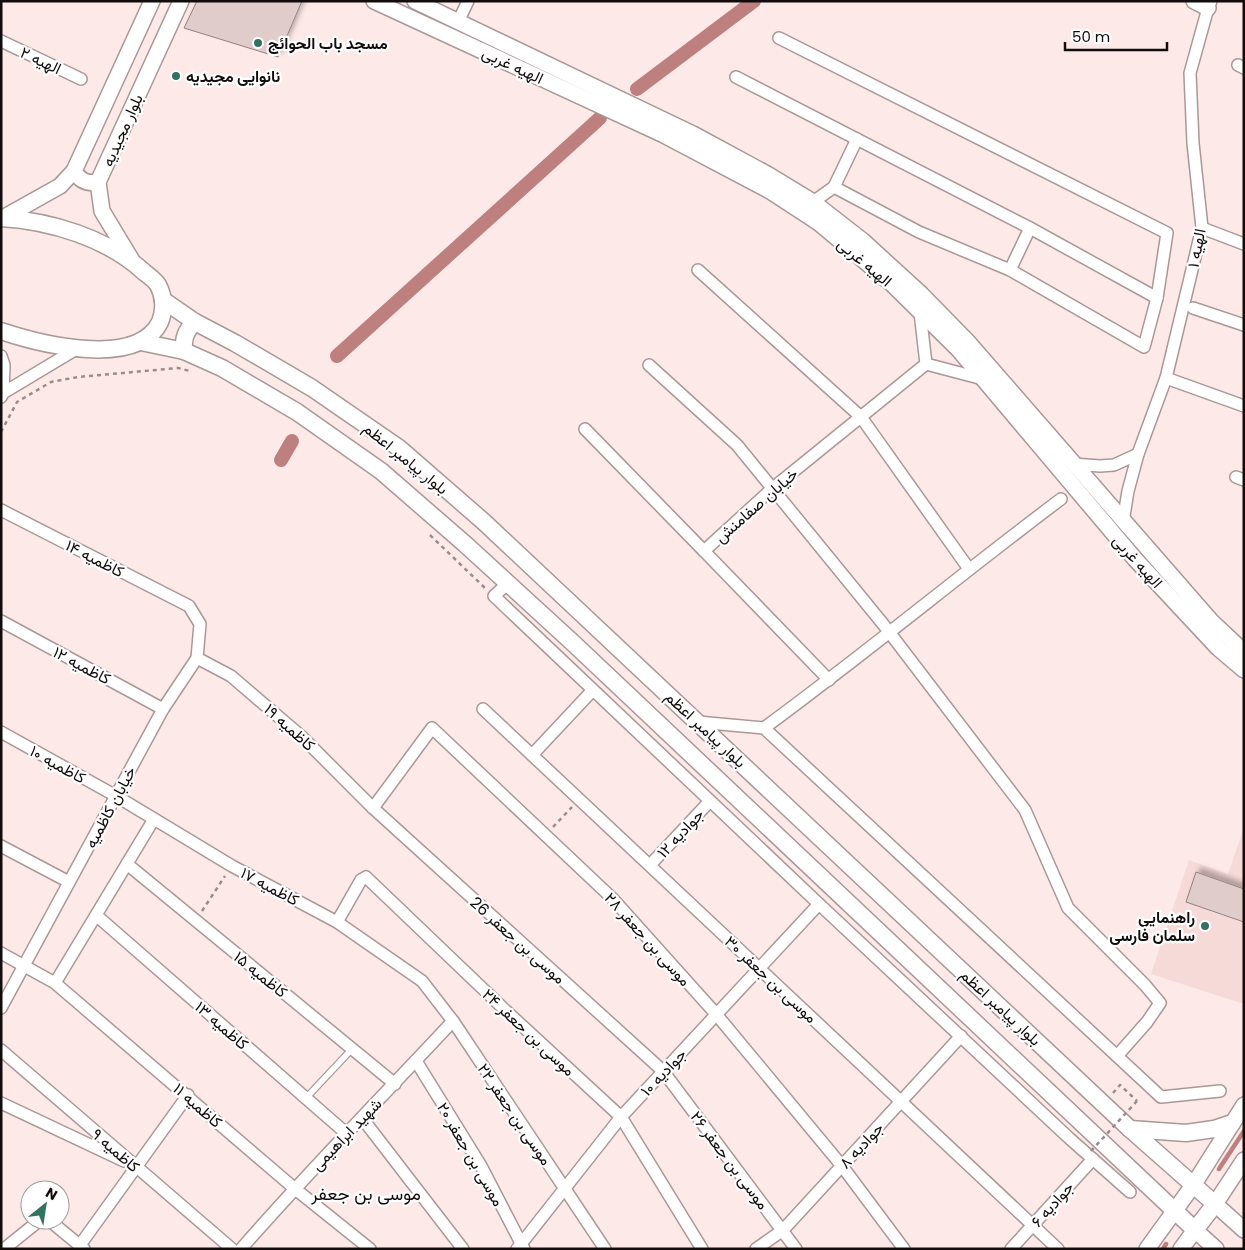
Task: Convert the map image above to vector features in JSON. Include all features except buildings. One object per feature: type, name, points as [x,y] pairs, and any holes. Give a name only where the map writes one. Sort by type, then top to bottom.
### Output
[{"type":"main road","points":[[1,331],[58,346],[106,349],[141,342],[155,331],[162,316],[163,300],[157,284],[131,259],[106,246],[79,234],[32,222],[2,218]]},
{"type":"main road","name":"بلوار پیامبر اعظم","points":[[163,300],[195,322],[312,388],[399,448],[484,522],[1130,1129],[1194,1184],[1214,1204]]},
{"type":"main road","points":[[184,351],[183,342],[185,335],[195,322]]},
{"type":"main road","name":"بلوار پیامبر اعظم","points":[[141,342],[184,351],[222,368],[297,412],[381,471],[508,583],[1195,1230]]},
{"type":"main road","points":[[1130,1129],[1186,1134],[1214,1129],[1232,1122]]},
{"type":"main road","points":[[1195,1230],[1214,1204]]},
{"type":"street","name":"بلوار مجیدیه","points":[[2,218],[60,186],[74,171],[152,1]]},
{"type":"street","name":"بلوار مجیدیه","points":[[131,259],[102,211],[98,182],[181,1]]},
{"type":"street","name":"الهیه غربی","points":[[374,1],[664,135],[770,191],[819,223],[892,284],[958,349],[1135,560],[1218,648],[1244,670]]},
{"type":"street","name":"الهیه غربی","points":[[414,1],[693,134],[767,174],[813,202],[863,241],[921,294],[967,341],[1211,621],[1244,652]]},
{"type":"street","points":[[458,22],[468,1]]},
{"type":"street","name":"الهیه ۱","points":[[1123,522],[1128,491],[1138,454],[1166,378],[1202,228],[1193,144],[1190,73],[1204,3]]},
{"type":"street","points":[[779,38],[1167,233],[1157,298],[1144,347],[1010,270],[919,232],[834,187]]},
{"type":"street","name":"الهیه ۲","points":[[1,41],[81,79]]},
{"type":"street","points":[[736,77],[1030,228],[1157,298]]},
{"type":"street","points":[[813,202],[834,187],[857,139]]},
{"type":"street","points":[[74,171],[81,180],[92,183],[98,182]]},
{"type":"street","points":[[1010,270],[1030,228]]},
{"type":"street","points":[[1202,228],[1244,244]]},
{"type":"street","points":[[698,270],[861,417],[969,568]]},
{"type":"street","points":[[1193,308],[1244,325]]},
{"type":"street","points":[[920,312],[926,364],[983,379]]},
{"type":"street","points":[[2,395],[78,348]]},
{"type":"street","points":[[1,356],[4,365],[2,395]]},
{"type":"street","name":"خیابان صفامنش","points":[[829,680],[704,551],[773,488],[926,364]]},
{"type":"street","points":[[650,366],[737,445],[773,488],[888,632],[1025,810],[1068,908],[1146,985],[1160,1003],[1147,1022],[1117,1056]]},
{"type":"street","points":[[1166,378],[1244,406]]},
{"type":"street","points":[[585,429],[704,551]]},
{"type":"street","points":[[1073,464],[1114,465],[1138,454]]},
{"type":"street","points":[[764,728],[829,680],[969,568],[1061,499]]},
{"type":"street","name":"کاظمیه ۱۴","points":[[1,510],[188,606]]},
{"type":"street","points":[[508,583],[494,596],[592,691],[819,904],[1130,1192]]},
{"type":"street","name":"خیابان کاظمیه","points":[[1,1008],[163,709],[197,658],[200,624],[188,606]]},
{"type":"street","name":"کاظمیه ۱۲","points":[[1,621],[163,709]]},
{"type":"street","name":"کاظمیه ۱۹","points":[[197,658],[231,676],[301,736],[373,808]]},
{"type":"street","points":[[532,755],[592,691]]},
{"type":"street","name":"موسی بن جعفر ۳۰","points":[[483,709],[1058,1249]]},
{"type":"street","points":[[698,722],[764,728],[1161,1097],[1220,1091]]},
{"type":"street","name":"موسی بن جعفر ۲۸","points":[[373,808],[432,728],[612,898],[716,1014],[842,1166],[904,1249]]},
{"type":"street","name":"کاظمیه ۱۰","points":[[1,732],[116,796]]},
{"type":"street","name":"کاظمیه ۱۷","points":[[116,796],[232,866],[337,922],[422,982]]},
{"type":"street","name":"جوادیه ۱۲","points":[[650,865],[710,801]]},
{"type":"street","name":"موسی بن جعفر 26","points":[[373,808],[663,1071]]},
{"type":"street","points":[[55,983],[154,819]]},
{"type":"street","points":[[1,846],[69,882]]},
{"type":"street","name":"کاظمیه ۱۵","points":[[127,864],[394,1084]]},
{"type":"street","name":"موسی بن جعفر ۲۴","points":[[337,922],[361,880],[366,877],[504,1010],[621,1117],[702,1249]]},
{"type":"street","name":"جوادیه ۱۰","points":[[521,1247],[621,1117],[819,904]]},
{"type":"street","name":"کاظمیه ۱۳","points":[[97,916],[347,1134]]},
{"type":"street","name":"کاظمیه ۱۱","points":[[1,953],[55,983],[188,1095],[294,1188],[370,1249]]},
{"type":"street","name":"موسی بن جعفر ۲۲","points":[[422,982],[453,1021],[605,1249]]},
{"type":"street","name":"شهید ابراهیمی","points":[[241,1249],[294,1188],[453,1021]]},
{"type":"street","name":"جوادیه ۸","points":[[756,1249],[783,1230],[961,1036]]},
{"type":"street","name":"کاظمیه ۹","points":[[1,1050],[232,1249]]},
{"type":"street","name":"موسی بن جعفر ۲۰","points":[[416,1061],[482,1166],[521,1247]]},
{"type":"street","name":"موسی بن جعفر ۲۶","points":[[663,1071],[796,1249]]},
{"type":"street","points":[[61,1230],[82,1247],[188,1095]]},
{"type":"street","points":[[1,1103],[136,1167]]},
{"type":"street","points":[[1147,1249],[1194,1184],[1244,1104]]},
{"type":"street","points":[[362,1118],[463,1249]]},
{"type":"street","name":"جوادیه ۶","points":[[1011,1249],[1092,1155]]},
{"type":"street","points":[[1244,1160],[1214,1204],[1244,1230]]},
{"type":"street","points":[[4,1249],[28,1230]]},
{"type":"street","points":[[1181,1249],[1195,1230],[1216,1249]]},
{"type":"lane","points":[[306,1098],[352,1049]]},
{"type":"path","points":[[1,432],[17,402],[51,382],[78,377],[178,368],[191,371]]},
{"type":"path","points":[[423,529],[494,596]]},
{"type":"path","points":[[545,835],[579,799]]},
{"type":"path","points":[[196,921],[232,866]]},
{"type":"path","points":[[1092,1155],[1137,1101],[1120,1085]]},
{"type":"shaded area","name":"راهنمایی سلمان فارسی","points":[[1244,828],[1244,1004],[1151,974],[1189,860],[1228,874]]},
{"type":"waterway","points":[[637,89],[754,1]]},
{"type":"waterway","points":[[337,356],[600,118]]},
{"type":"waterway","points":[[281,460],[292,441]]},
{"type":"waterway","points":[[1219,1169],[1244,1131]]},
{"type":"waterway","points":[[1163,1249],[1166,1244]]},
{"type":"place","name":"مسجد باب الحوائج","points":[[258,43]]},
{"type":"place","name":"نانوایی مجیدیه","points":[[176,76]]},
{"type":"place","name":"راهنمایی سلمان فارسی","points":[[1205,926]]},
{"type":"district","name":"موسی بن جعفر","points":[[366,1194]]}]
